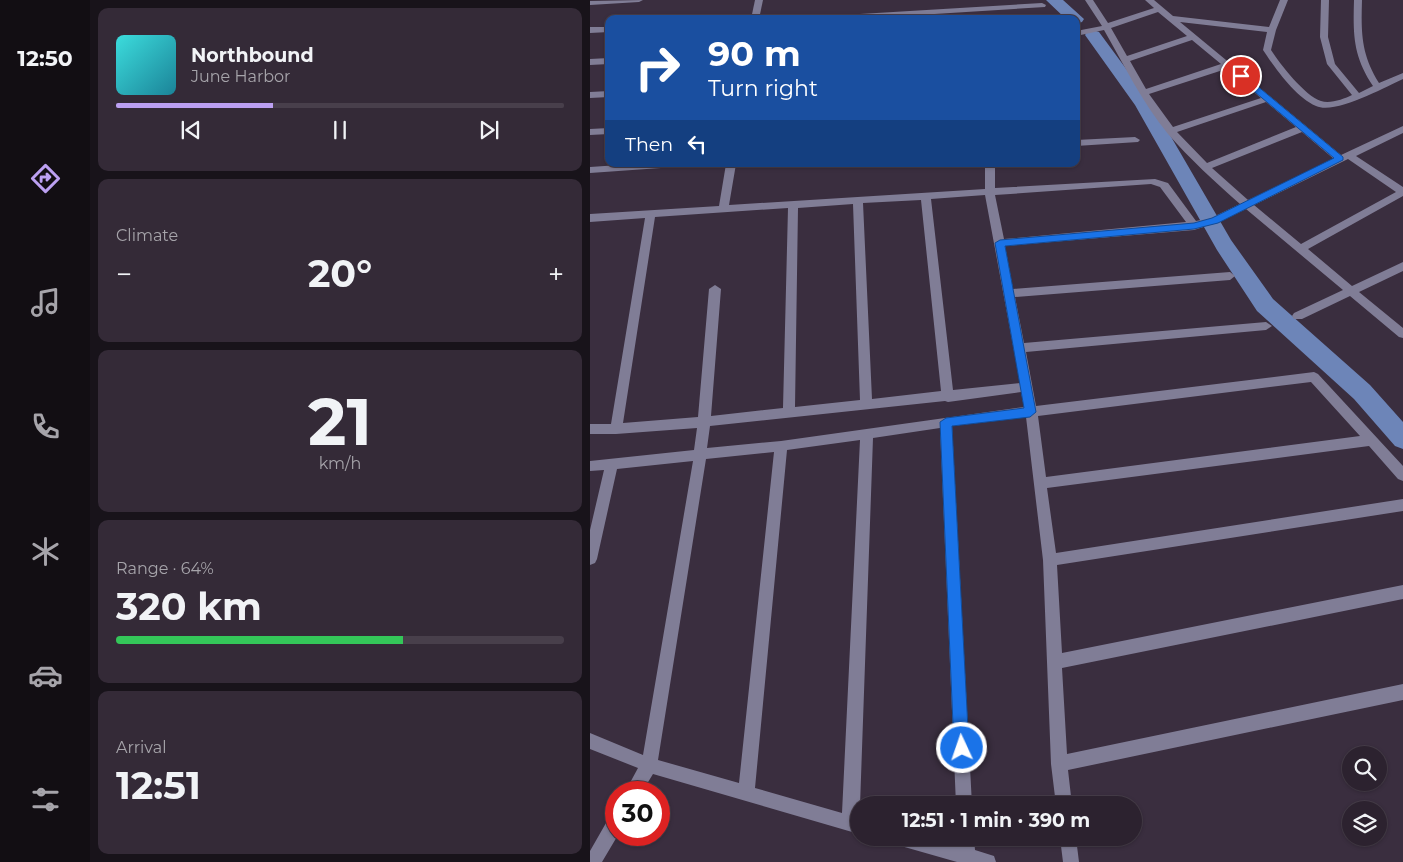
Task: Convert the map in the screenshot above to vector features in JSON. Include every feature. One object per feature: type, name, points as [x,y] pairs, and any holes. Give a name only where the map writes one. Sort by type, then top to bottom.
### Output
[{"type":"street","points":[[590,3],[639,0]]},
{"type":"street","points":[[756,15],[759,0]]},
{"type":"street","points":[[973,0],[975,15],[1042,5]]},
{"type":"street","points":[[1088,0],[1106,26],[1144,93],[1171,131],[1205,167],[1247,205],[1403,334]]},
{"type":"street","points":[[1149,0],[1303,128],[1344,157],[1403,192],[1300,249]]},
{"type":"street","points":[[1284,0],[1272,30],[1267,50],[1275,63],[1315,101],[1326,104],[1357,96],[1403,76]]},
{"type":"street","points":[[1325,0],[1324,38],[1331,64],[1357,96]]},
{"type":"street","points":[[1358,0],[1357,46],[1365,69],[1378,88]]},
{"type":"street","points":[[1080,33],[1159,9]]},
{"type":"street","points":[[1171,18],[1272,30]]},
{"type":"street","points":[[590,30],[605,29]]},
{"type":"street","points":[[1124,60],[1193,36]]},
{"type":"street","points":[[590,62],[605,61]]},
{"type":"street","points":[[1144,93],[1228,65]]},
{"type":"street","points":[[590,94],[605,94]]},
{"type":"street","points":[[1171,131],[1268,99]]},
{"type":"street","points":[[1205,167],[1303,128]]},
{"type":"street","points":[[1000,243],[1199,225],[1215,220],[1247,205],[1403,129]]},
{"type":"street","points":[[590,132],[605,131]]},
{"type":"street","points":[[1080,143],[1135,140]]},
{"type":"street","points":[[590,170],[632,167]]},
{"type":"street","points":[[724,208],[731,167]]},
{"type":"street","points":[[990,167],[990,192],[1026,387],[1050,560],[1058,764],[1063,796]]},
{"type":"street","points":[[590,218],[651,212],[926,197],[1154,181],[1164,185],[1199,225]]},
{"type":"street","points":[[926,197],[948,397]]},
{"type":"street","points":[[858,200],[866,405]]},
{"type":"street","points":[[789,413],[793,204]]},
{"type":"street","points":[[616,429],[651,212]]},
{"type":"street","points":[[1298,316],[1403,266]]},
{"type":"street","points":[[1008,293],[1230,276]]},
{"type":"street","points":[[640,781],[649,765],[700,455],[715,289]]},
{"type":"street","points":[[1018,348],[1266,326]]},
{"type":"street","points":[[590,466],[781,446],[946,422],[1314,377],[1403,475]]},
{"type":"street","points":[[590,429],[616,429],[704,422],[948,397],[1026,387]]},
{"type":"street","points":[[946,422],[964,796]]},
{"type":"street","points":[[855,796],[867,434]]},
{"type":"street","points":[[1040,483],[1372,440]]},
{"type":"street","points":[[746,794],[781,446]]},
{"type":"street","points":[[590,559],[612,464]]},
{"type":"street","points":[[1050,560],[1403,505]]},
{"type":"street","points":[[1054,662],[1403,592]]},
{"type":"street","points":[[1058,764],[1403,692]]},
{"type":"street","points":[[590,741],[649,765],[850,824]]},
{"type":"street","points":[[593,862],[605,841]]},
{"type":"street","points":[[930,846],[988,862]]},
{"type":"street","points":[[966,846],[967,856]]},
{"type":"street","points":[[1069,846],[1071,862]]},
{"type":"waterway","points":[[1054,0],[1071,15]]},
{"type":"waterway","points":[[1093,35],[1143,104],[1224,245],[1265,305],[1362,392],[1403,439]]},
{"type":"route","points":[[962,748],[946,422],[1030,412],[1000,243],[1194,226],[1215,220],[1340,158],[1241,76]]}]
